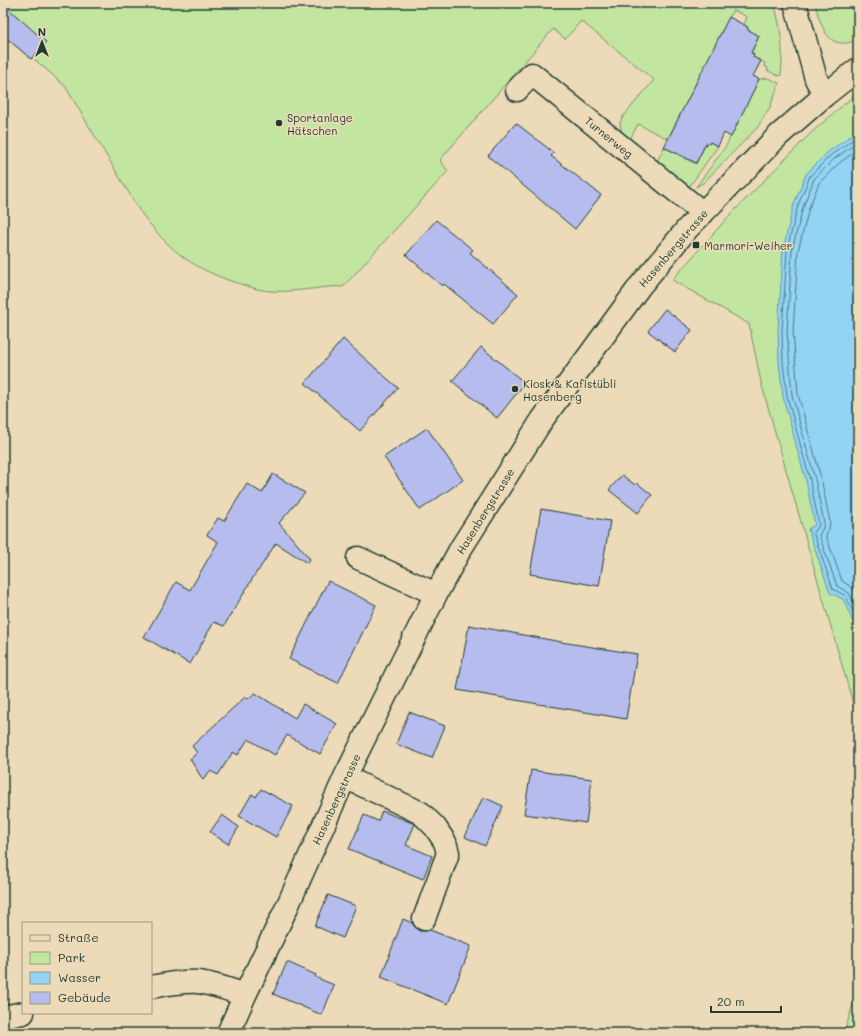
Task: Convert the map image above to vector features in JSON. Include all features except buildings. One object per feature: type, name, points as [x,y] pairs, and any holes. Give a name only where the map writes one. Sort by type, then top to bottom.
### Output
[{"type":"street","points":[[795,3],[816,79],[825,95]]},
{"type":"street","name":"Hasenbergstrasse","points":[[228,1033],[244,995],[287,907],[346,777],[436,594],[461,548],[542,420],[640,286],[687,229],[779,135],[825,95],[858,69]]},
{"type":"street","name":"Turnerweg","points":[[517,90],[532,74],[703,213]]},
{"type":"street","points":[[358,558],[436,594]]},
{"type":"street","points":[[346,777],[421,813],[435,827],[445,842],[448,853],[424,919]]},
{"type":"street","points":[[152,987],[171,983],[199,982],[244,995]]},
{"type":"street","points":[[3,1017],[22,1013]]},
{"type":"green space","name":"Sportanlage Hätschen","points":[[3,3],[640,3],[647,8],[651,3],[774,3],[781,39],[782,66],[781,75],[778,76],[767,70],[768,68],[764,66],[765,63],[753,57],[754,54],[751,53],[759,36],[747,29],[744,25],[747,17],[733,10],[668,139],[638,124],[630,139],[622,133],[620,123],[622,118],[654,80],[581,21],[565,39],[553,29],[440,160],[448,171],[343,287],[270,291],[243,285],[204,270],[180,255],[169,246],[139,210],[65,86],[33,58],[31,59],[3,35]]},
{"type":"green space","points":[[815,3],[858,3],[858,39],[848,43],[839,43],[833,40],[823,28]]},
{"type":"green space","points":[[768,78],[779,83],[770,107],[757,128],[703,183],[696,187],[726,146],[759,79]]},
{"type":"green space","points":[[858,92],[858,721],[761,382],[749,324],[672,280],[730,215],[811,133]]},
{"type":"green space","points":[[710,142],[718,146],[689,187],[657,162],[664,147],[696,164],[706,143],[709,144]]},
{"type":"green space","points":[[858,989],[858,1033],[844,1033]]},
{"type":"water","points":[[856,132],[858,133],[858,637],[843,599],[830,593],[808,529],[815,525],[806,481],[783,397],[779,362],[778,331],[783,249],[794,204],[806,174],[828,152]]},
{"type":"place","name":"Sportanlage Hätschen","points":[[279,123]]},
{"type":"place","name":"Marmori-Weiher","points":[[696,245]]},
{"type":"place","name":"Kiosk & Kafistübli Hasenberg","points":[[515,389]]}]
